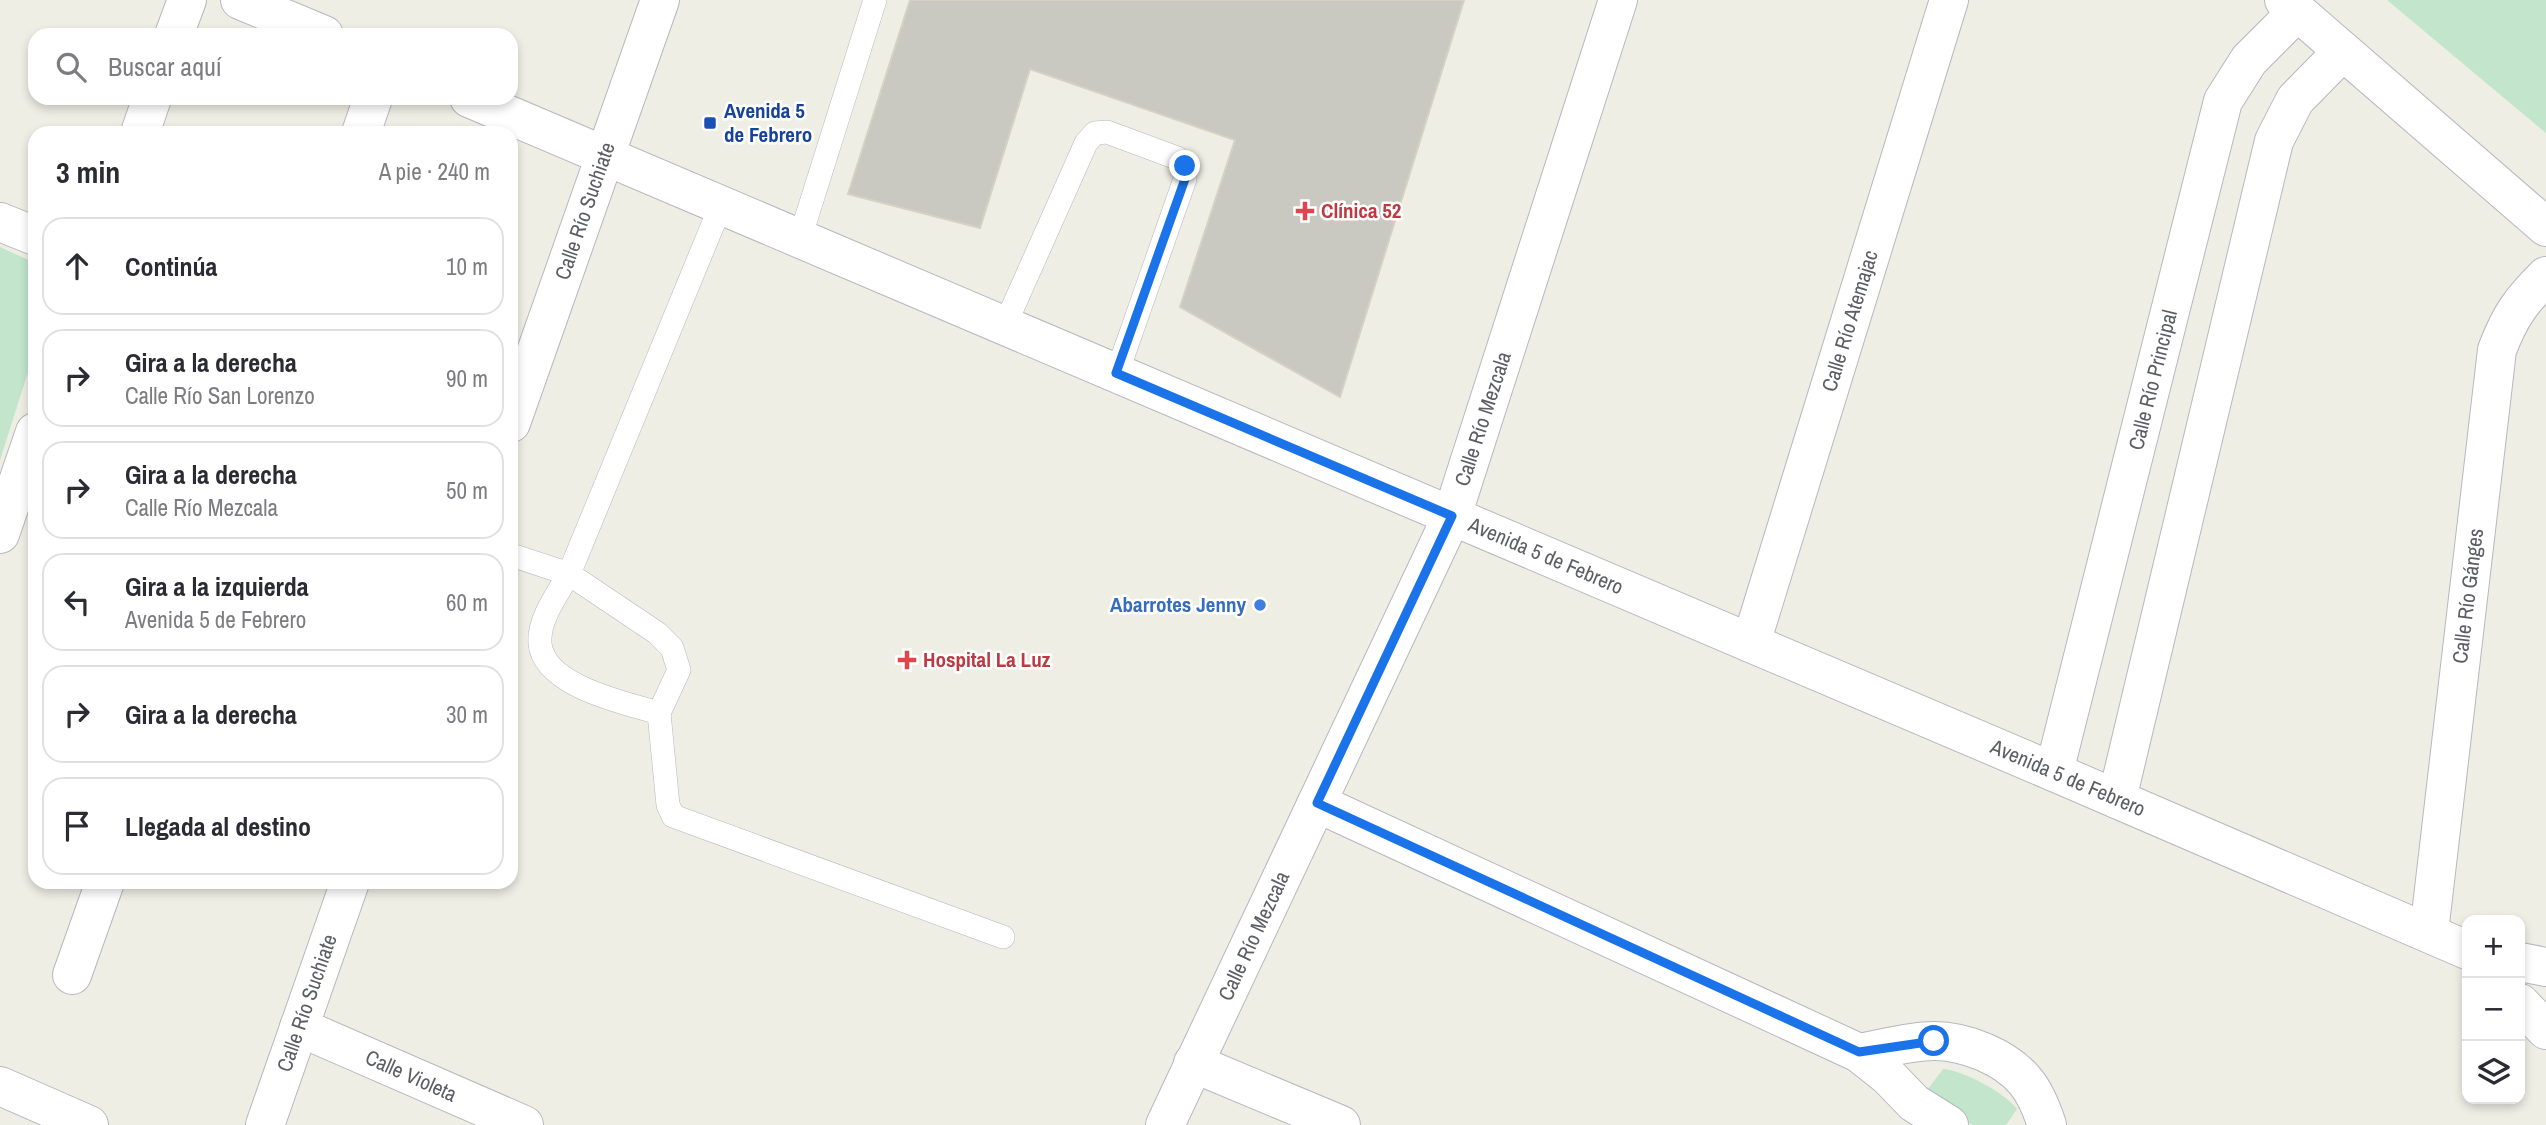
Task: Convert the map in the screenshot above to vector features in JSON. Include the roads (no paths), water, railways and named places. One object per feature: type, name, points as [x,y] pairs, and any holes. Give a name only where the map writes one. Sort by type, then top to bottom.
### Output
[{"type":"street","points":[[177,28],[187,0]]},
{"type":"street","points":[[240,0],[307,28]]},
{"type":"street","name":"Calle Río Suchiate","points":[[518,403],[660,0]]},
{"type":"street","name":"Calle Río Mezcala","points":[[1164,1125],[1452,516],[1618,0]]},
{"type":"street","name":"Calle Río Atemajac","points":[[1751,643],[1948,0]]},
{"type":"street","points":[[2290,6],[2546,227]]},
{"type":"street","name":"Calle Río Principal","points":[[2054,772],[2223,101],[2249,60],[2290,6]]},
{"type":"street","points":[[2117,799],[2274,141],[2295,100],[2343,51]]},
{"type":"street","points":[[142,126],[150,105]]},
{"type":"street","points":[[363,126],[371,105]]},
{"type":"street","name":"Avenida 5 de Febrero","points":[[485,105],[2462,948]]},
{"type":"street","points":[[0,222],[28,233]]},
{"type":"street","name":"Calle Río Gánges","points":[[2429,932],[2497,350],[2508,320],[2546,276]]},
{"type":"street","points":[[0,534],[24,499],[28,475]]},
{"type":"street","points":[[1317,803],[1859,1052],[1888,1076],[1914,1103],[1949,1125]]},
{"type":"street","points":[[72,975],[102,889]]},
{"type":"street","name":"Calle Río Suchiate","points":[[265,1125],[348,889]]},
{"type":"street","points":[[2525,963],[2546,967]]},
{"type":"street","points":[[2525,1008],[2546,1030]]},
{"type":"street","name":"Calle Violeta","points":[[299,1027],[524,1125]]},
{"type":"street","points":[[1859,1052],[1934,1041],[1980,1051],[1999,1060],[2024,1079],[2033,1091],[2048,1125]]},
{"type":"street","points":[[1194,1063],[1341,1125]]},
{"type":"street","points":[[0,1086],[89,1125]]},
{"type":"lane","points":[[800,239],[874,0]]},
{"type":"lane","points":[[1004,325],[1086,143],[1095,133],[1107,132],[1177,159],[1185,166],[1185,179],[1116,373]]},
{"type":"lane","points":[[659,713],[565,681],[547,664],[540,643],[543,623],[569,574],[721,205]]},
{"type":"lane","points":[[518,557],[569,574],[657,633],[672,648],[679,670],[659,713],[668,805],[674,816],[1003,937]]},
{"type":"place","name":"Avenida 5 de Febrero","points":[[710,123]]},
{"type":"place","name":"Clínica 52","points":[[1305,211]]},
{"type":"place","name":"Abarrotes Jenny","points":[[1260,605]]},
{"type":"place","name":"Hospital La Luz","points":[[907,660]]}]
